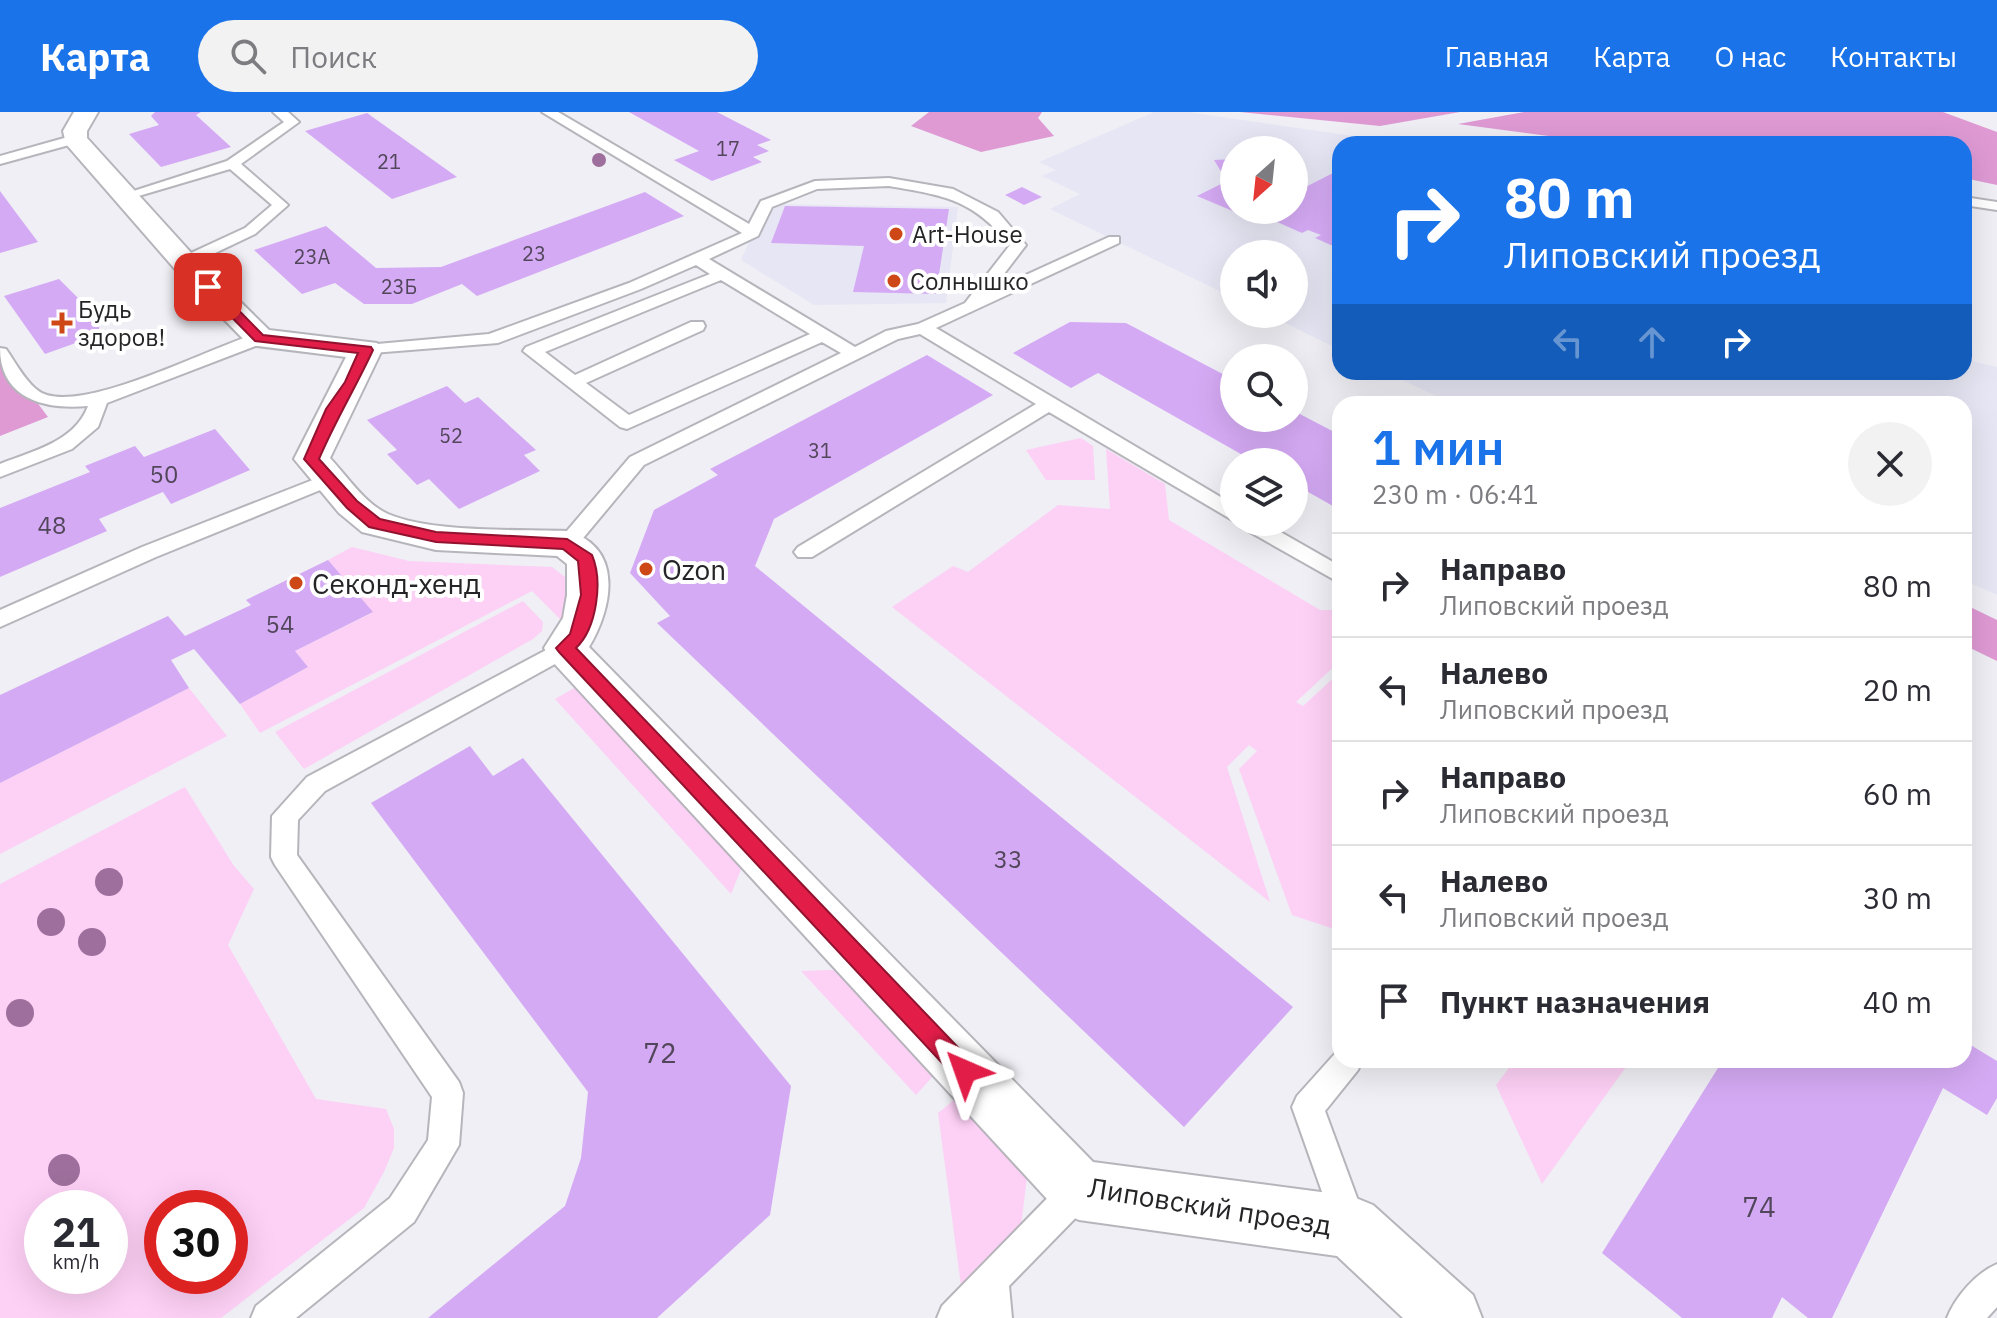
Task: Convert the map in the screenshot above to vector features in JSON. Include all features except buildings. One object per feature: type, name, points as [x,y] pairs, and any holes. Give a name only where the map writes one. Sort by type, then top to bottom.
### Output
[{"type":"street","points":[[81,126],[125,196],[184,262],[260,338],[366,350],[351,382],[333,409],[312,459],[328,480],[375,523],[436,537],[567,544],[586,559],[589,595],[577,637],[565,648]]},
{"type":"street","name":"Липовский проезд","points":[[565,648],[1079,1190],[1351,1227],[1450,1318]]},
{"type":"lane","points":[[125,196],[232,164],[292,122],[280,112]]},
{"type":"lane","points":[[549,112],[753,233]]},
{"type":"lane","points":[[0,160],[81,126]]},
{"type":"lane","points":[[184,262],[250,231],[281,205],[232,164]]},
{"type":"lane","points":[[366,350],[492,339],[635,286],[753,233],[766,204],[815,185],[889,182],[948,192],[993,215],[1018,245],[972,304]]},
{"type":"lane","points":[[1972,202],[1997,206]]},
{"type":"lane","points":[[567,544],[637,461],[892,335],[923,328],[1114,240]]},
{"type":"lane","points":[[697,259],[856,355]]},
{"type":"lane","points":[[723,274],[532,351],[627,423],[823,335]]},
{"type":"lane","points":[[573,382],[697,326]]},
{"type":"lane","points":[[923,328],[1220,506]]},
{"type":"lane","points":[[0,353],[31,395],[59,403],[99,400],[260,338]]},
{"type":"lane","points":[[0,471],[65,445],[91,423],[99,400]]},
{"type":"lane","points":[[805,552],[1049,404]]},
{"type":"lane","points":[[0,619],[149,552],[328,480]]},
{"type":"lane","points":[[1272,536],[1332,571]]},
{"type":"lane","points":[[268,1318],[402,1210],[443,1145],[448,1093],[284,857],[285,816],[316,784],[565,648]]},
{"type":"lane","points":[[1340,1068],[1308,1107],[1351,1227]]},
{"type":"lane","points":[[954,1318],[1079,1190]]},
{"type":"lane","points":[[991,1279],[995,1318]]},
{"type":"lane","points":[[1964,1318],[1997,1281]]},
{"type":"shaded area","points":[[929,112],[1042,112],[1038,118],[1054,136],[981,152],[911,126]]},
{"type":"shaded area","points":[[1154,112],[1188,112],[1353,136],[1332,136],[1332,346],[1295,328],[1308,328],[1308,240],[1220,240],[1220,291],[1050,209],[1080,194],[1042,176],[1056,170],[1039,162]]},
{"type":"shaded area","points":[[1240,112],[1460,112],[1380,126]]},
{"type":"shaded area","points":[[1524,112],[1943,112],[1997,132],[1997,185],[1972,180],[1972,136],[1549,136],[1458,124]]},
{"type":"shaded area","points":[[766,204],[958,207],[946,303],[814,305],[741,260]]},
{"type":"shaded area","points":[[0,353],[48,417],[0,436]]},
{"type":"shaded area","points":[[1972,361],[1997,367],[1997,595],[1972,584],[1972,396],[1436,396],[1402,380],[1972,380]]},
{"type":"shaded area","points":[[1081,438],[1093,446],[1095,480],[1046,480],[1026,450]]},
{"type":"shaded area","points":[[1106,449],[1165,484],[1169,520],[1320,610],[1332,610],[1332,668],[1296,702],[1303,706],[1332,679],[1332,928],[1292,915],[1239,769],[1257,751],[1249,745],[1227,767],[1270,902],[892,607],[953,566],[968,572],[1058,505],[1110,509]]},
{"type":"shaded area","points":[[352,547],[409,561],[552,567],[574,584],[563,622],[532,591],[260,733],[240,704],[308,667],[295,651],[372,613],[328,560]]},
{"type":"shaded area","points":[[523,601],[543,622],[542,631],[533,639],[304,769],[275,732]]},
{"type":"shaded area","points":[[1972,608],[1997,620],[1997,661],[1972,649]]},
{"type":"shaded area","points":[[583,683],[747,855],[731,894],[555,699]]},
{"type":"shaded area","points":[[189,688],[227,736],[0,854],[0,783]]},
{"type":"shaded area","points":[[185,787],[234,866],[254,889],[228,945],[316,1099],[386,1109],[394,1129],[394,1148],[364,1208],[221,1318],[0,1318],[0,884]]},
{"type":"shaded area","points":[[860,969],[940,1056],[933,1076],[916,1095],[801,971]]},
{"type":"shaded area","points":[[1509,1068],[1625,1068],[1542,1184],[1496,1085]]},
{"type":"shaded area","points":[[963,1093],[1029,1161],[1021,1226],[962,1293],[938,1113]]},
{"type":"place","name":"Art-House","points":[[896,234]]},
{"type":"place","name":"Солнышко","points":[[894,281]]},
{"type":"place","name":"Будь здоров!","points":[[62,323]]},
{"type":"place","name":"Ozon","points":[[646,569]]},
{"type":"place","name":"Секонд-хенд","points":[[296,583]]},
{"type":"route","points":[[208,287],[260,338],[366,350],[351,382],[333,409],[312,459],[352,505],[375,523],[436,537],[567,544],[586,559],[589,595],[577,637],[565,648],[965,1071]]}]
